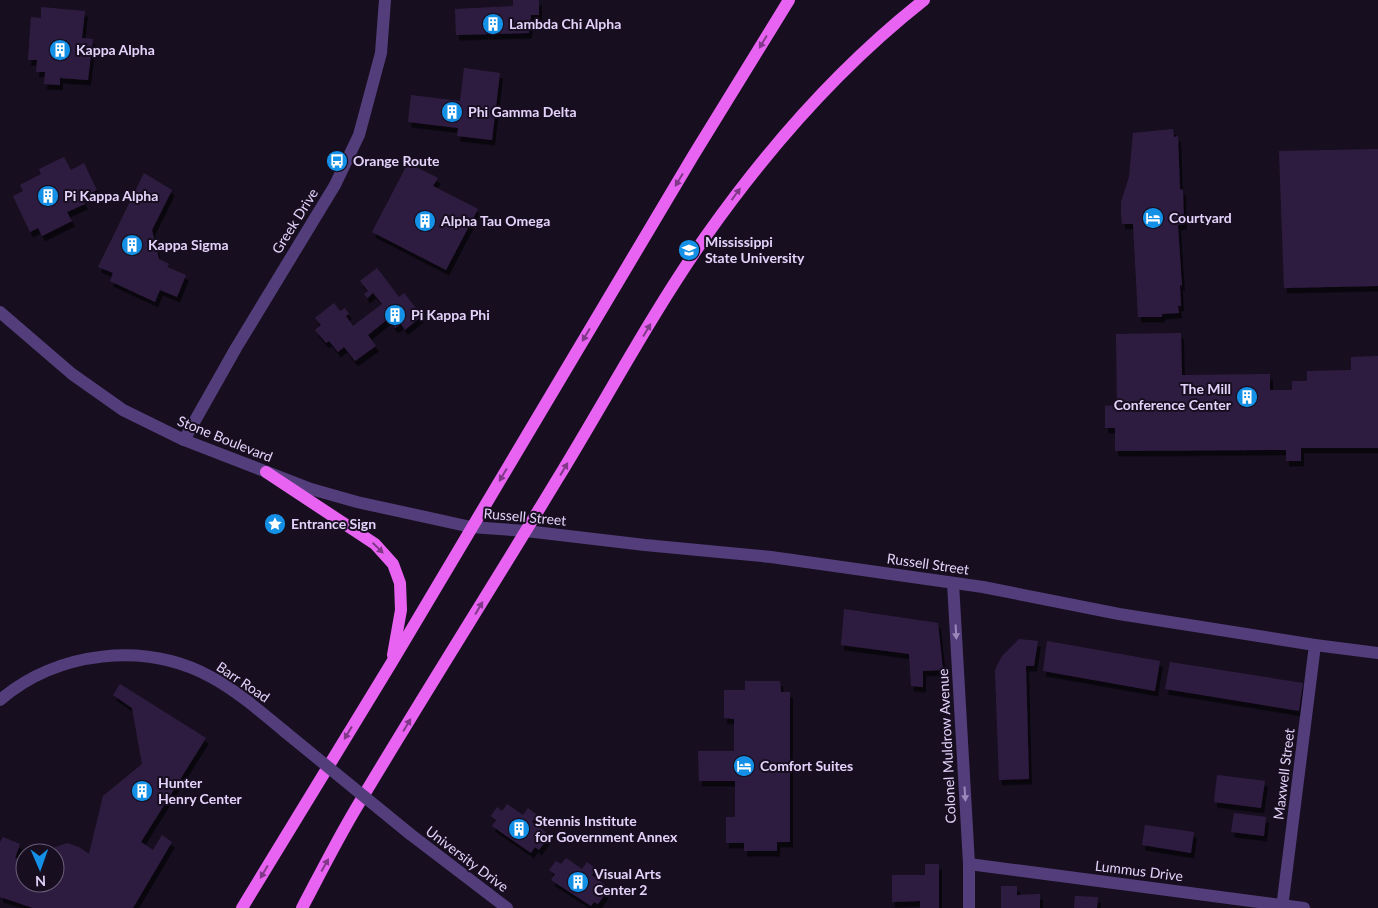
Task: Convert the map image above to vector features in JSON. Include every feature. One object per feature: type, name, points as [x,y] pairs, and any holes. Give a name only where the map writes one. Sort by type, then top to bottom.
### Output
[{"type":"main road","points":[[242,907],[392,662],[693,156],[789,0]]},
{"type":"main road","points":[[303,908],[354,812],[705,238],[744,184],[820,94],[864,52],[924,0]]},
{"type":"main road","points":[[266,472],[375,544],[393,564],[400,583],[401,610],[392,662]]},
{"type":"street","name":"Greek Drive","points":[[184,440],[240,340],[335,185],[359,135],[381,52],[384,0]]},
{"type":"street","name":"Stone Boulevard","points":[[0,312],[72,374],[123,410],[184,440],[311,489],[357,502],[471,527]]},
{"type":"street","name":"Russell Street","points":[[471,527],[526,531],[645,546],[771,557],[953,583],[1119,614],[1378,653]]},
{"type":"street","name":"Colonel Muldrow Avenue","points":[[953,583],[969,864],[969,908]]},
{"type":"street","name":"Maxwell Street","points":[[1282,907],[1315,644]]},
{"type":"street","name":"Barr Road","points":[[0,700],[29,680],[70,663],[105,656],[128,655],[146,656],[180,664],[212,678],[255,707],[410,834]]},
{"type":"street","name":"University Drive","points":[[410,834],[507,908]]},
{"type":"street","name":"Lummus Drive","points":[[969,864],[1282,907],[1304,908]]},
{"type":"building","name":"Lambda Chi Alpha","points":[[513,0],[539,0],[539,15],[531,15],[529,33],[456,35],[455,9],[513,6]]},
{"type":"building","name":"Kappa Alpha","points":[[41,7],[85,11],[82,38],[93,39],[88,80],[60,78],[60,85],[44,84],[45,72],[36,72],[37,60],[28,60],[31,17],[41,18]]},
{"type":"building","name":"Phi Gamma Delta","points":[[464,68],[500,73],[492,140],[457,136],[458,128],[408,122],[411,95],[460,101]]},
{"type":"building","name":"Courtyard","points":[[1173,129],[1174,137],[1178,136],[1180,189],[1183,190],[1184,224],[1178,225],[1182,286],[1180,285],[1181,306],[1178,306],[1179,313],[1162,314],[1162,317],[1138,317],[1133,224],[1122,224],[1121,213],[1121,202],[1129,177],[1133,133]]},
{"type":"building","points":[[1378,149],[1378,286],[1284,288],[1279,151]]},
{"type":"building","name":"Pi Kappa Alpha","points":[[64,157],[71,170],[84,163],[97,190],[82,197],[85,204],[67,212],[72,221],[42,236],[38,228],[30,232],[13,196],[23,191],[20,185],[41,174],[39,169]]},
{"type":"building","name":"Alpha Tau Omega","points":[[408,163],[438,178],[433,186],[478,209],[446,270],[372,232]]},
{"type":"building","name":"Kappa Sigma","points":[[144,173],[172,190],[152,230],[159,259],[169,264],[167,267],[186,275],[177,297],[160,290],[155,302],[110,281],[113,273],[98,267]]},
{"type":"building","name":"Pi Kappa Phi","points":[[377,268],[399,297],[404,293],[422,316],[405,330],[401,324],[395,328],[388,319],[368,335],[376,346],[355,361],[344,347],[338,352],[329,341],[326,343],[315,330],[321,325],[315,318],[334,303],[340,311],[345,308],[349,314],[346,316],[353,326],[382,304],[373,293],[367,298],[364,294],[368,291],[360,281]]},
{"type":"building","name":"The Mill Conference Center","points":[[1181,333],[1182,375],[1270,374],[1270,390],[1292,390],[1292,381],[1307,381],[1307,371],[1351,370],[1351,357],[1378,356],[1378,448],[1301,448],[1301,461],[1286,461],[1286,450],[1115,451],[1115,428],[1105,428],[1105,406],[1117,405],[1116,334]]},
{"type":"building","points":[[844,609],[938,623],[943,670],[923,671],[923,687],[911,686],[909,654],[841,645]]},
{"type":"building","points":[[1019,639],[1038,641],[1034,666],[1026,666],[1029,779],[999,780],[995,670],[1002,656]]},
{"type":"building","points":[[1047,641],[1160,661],[1155,691],[1043,671]]},
{"type":"building","points":[[1170,662],[1303,683],[1299,711],[1165,689]]},
{"type":"building","name":"Comfort Suites","points":[[745,681],[780,681],[781,692],[790,692],[790,842],[777,842],[777,851],[744,851],[744,843],[726,843],[726,817],[735,817],[735,781],[699,781],[698,751],[734,751],[734,719],[724,718],[724,690],[745,690]]},
{"type":"building","name":"Hunter Henry Center","points":[[120,684],[206,738],[141,842],[153,850],[162,835],[172,842],[133,908],[33,908],[0,897],[0,842],[3,837],[18,843],[15,843],[15,893],[65,893],[65,844],[79,847],[89,854],[103,796],[142,764],[132,708],[113,695]]},
{"type":"building","points":[[1217,775],[1265,781],[1261,808],[1214,802]]},
{"type":"building","name":"Stennis Institute for Government Annex","points":[[507,804],[523,815],[528,808],[537,815],[532,822],[546,832],[543,837],[547,839],[539,850],[535,847],[531,853],[492,826],[496,820],[491,816],[497,807],[502,811]]},
{"type":"building","points":[[1234,813],[1266,817],[1264,836],[1231,832]]},
{"type":"building","points":[[1145,825],[1194,832],[1191,853],[1142,845]]},
{"type":"building","name":"Visual Arts Center 2","points":[[566,858],[582,869],[587,862],[596,869],[592,875],[605,885],[602,890],[606,893],[598,904],[594,902],[591,906],[551,880],[555,874],[549,870],[556,861],[561,864]]},
{"type":"building","points":[[925,864],[939,864],[939,908],[920,908],[920,901],[892,902],[892,875],[925,875]]},
{"type":"building","points":[[1001,886],[1017,886],[1017,895],[1040,894],[1040,908],[1001,908]]},
{"type":"building","points":[[1075,896],[1098,897],[1097,908],[1074,908]]},
{"type":"place","name":"Lambda Chi Alpha","points":[[493,24]]},
{"type":"place","name":"Kappa Alpha","points":[[60,50]]},
{"type":"place","name":"Phi Gamma Delta","points":[[452,112]]},
{"type":"place","name":"Orange Route","points":[[337,161]]},
{"type":"place","name":"Pi Kappa Alpha","points":[[48,196]]},
{"type":"place","name":"Courtyard","points":[[1153,218]]},
{"type":"place","name":"Alpha Tau Omega","points":[[425,221]]},
{"type":"place","name":"Kappa Sigma","points":[[132,245]]},
{"type":"place","name":"Mississippi State University","points":[[689,250]]},
{"type":"place","name":"Pi Kappa Phi","points":[[395,315]]},
{"type":"place","name":"The Mill Conference Center","points":[[1247,397]]},
{"type":"place","name":"Entrance Sign","points":[[275,524]]},
{"type":"place","name":"Comfort Suites","points":[[744,766]]},
{"type":"place","name":"Hunter Henry Center","points":[[142,791]]},
{"type":"place","name":"Stennis Institute for Government Annex","points":[[519,829]]},
{"type":"place","name":"Visual Arts Center 2","points":[[578,882]]}]
